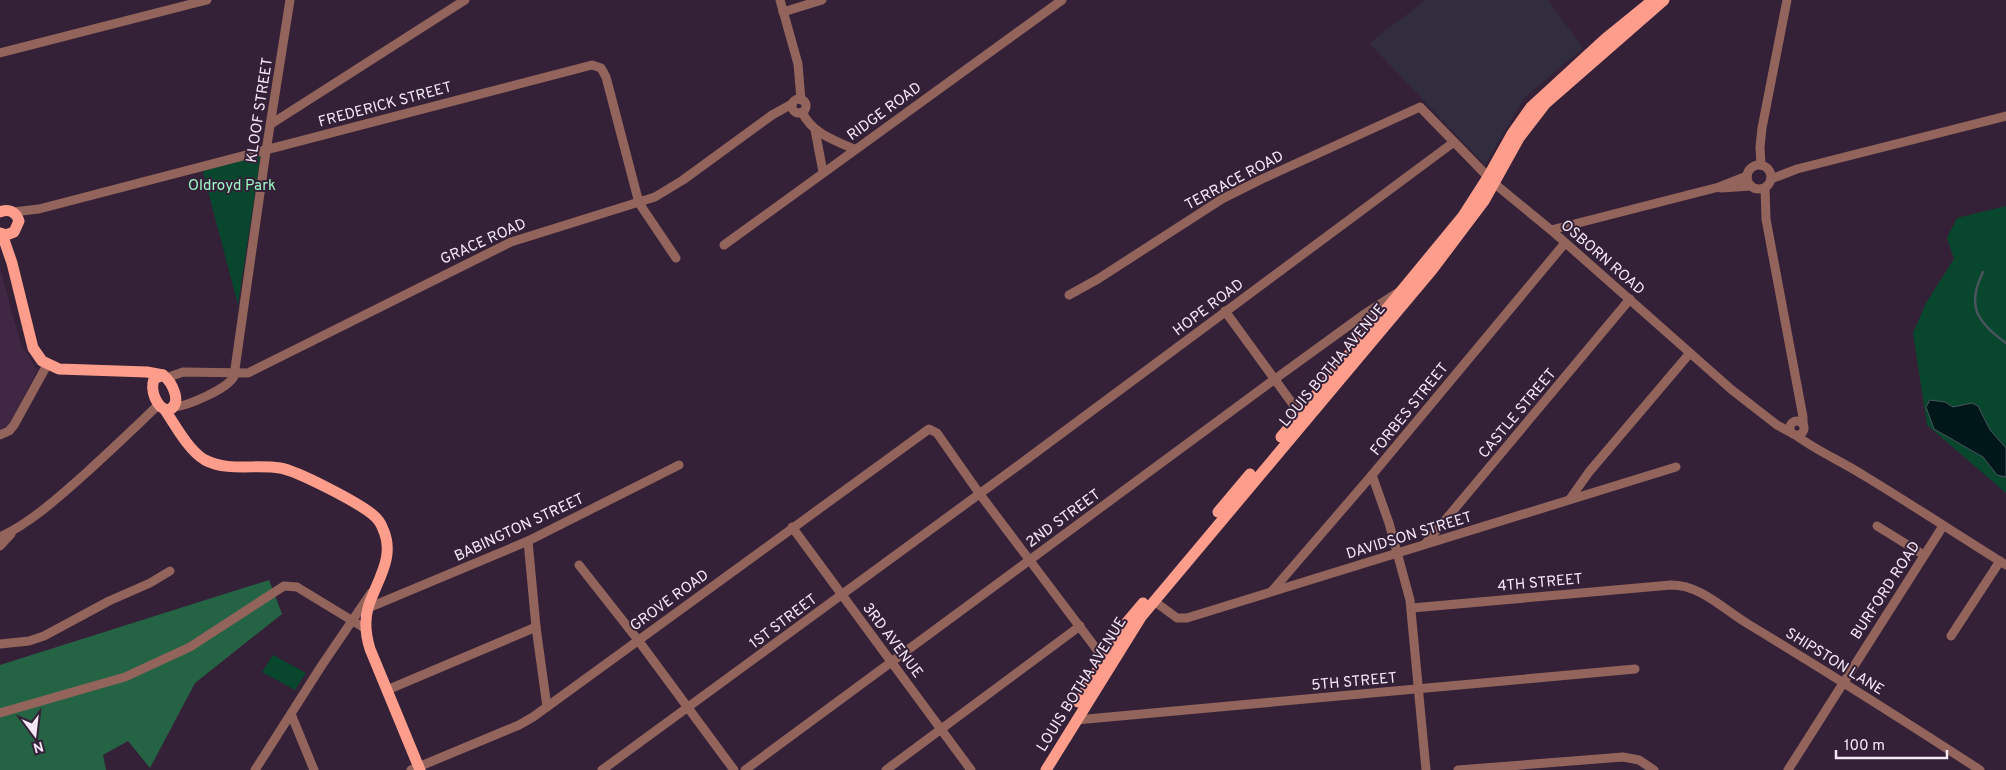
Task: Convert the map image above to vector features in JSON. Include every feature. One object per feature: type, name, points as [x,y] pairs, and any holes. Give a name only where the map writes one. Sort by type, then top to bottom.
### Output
[{"type":"main road","name":"LOUIS BOTHA AVENUE","points":[[1046,770],[1132,630],[1154,601],[1432,270],[1472,218],[1512,134],[1531,107],[1605,39],[1653,0]]},
{"type":"main road","name":"LOUIS BOTHA AVENUE","points":[[1037,770],[1134,612],[1463,216],[1491,181],[1519,138],[1546,103],[1664,0]]},
{"type":"main road","points":[[9,215],[6,235],[1,234],[12,263],[33,348],[39,358],[46,365],[62,370],[153,372],[164,376],[174,391],[175,401],[164,405]]},
{"type":"main road","points":[[9,215],[12,263]]},
{"type":"main road","points":[[135,371],[164,405],[196,453],[209,462],[226,466],[272,467],[291,471],[372,514],[382,526],[387,545],[387,558],[368,608],[366,629],[370,649],[417,769]]},
{"type":"main road","points":[[164,376],[156,377],[153,381],[164,405]]},
{"type":"street","points":[[0,52],[207,0]]},
{"type":"street","name":"KLOOF STREET","points":[[235,372],[266,151],[290,0]]},
{"type":"street","points":[[271,124],[465,0]]},
{"type":"street","points":[[780,0],[798,64],[796,102],[805,104],[802,112],[805,120],[815,130],[854,149]]},
{"type":"street","points":[[783,12],[822,0]]},
{"type":"street","name":"RIDGE ROAD","points":[[724,245],[1062,0]]},
{"type":"street","points":[[1551,230],[1719,187],[1747,176],[1748,172],[1757,166],[1768,96],[1787,0]]},
{"type":"street","name":"FREDERICK STREET","points":[[9,215],[266,151],[585,65],[595,65],[601,68],[606,77],[639,203]]},
{"type":"street","name":"GRACE ROAD","points":[[230,383],[511,242],[639,203],[666,192],[765,120],[796,102]]},
{"type":"street","name":"OSBORN ROAD","points":[[1420,107],[1491,181],[1551,230],[1732,390],[1774,421],[1792,429],[1813,448],[1822,451],[2003,563]]},
{"type":"street","name":"TERRACE ROAD","points":[[1069,295],[1098,279],[1222,199],[1420,107]]},
{"type":"street","points":[[1719,187],[1758,188],[1770,175],[1797,170],[2006,116]]},
{"type":"street","points":[[815,130],[823,172]]},
{"type":"street","name":"HOPE ROAD","points":[[979,493],[1454,142]]},
{"type":"street","points":[[1757,166],[1770,175]]},
{"type":"street","points":[[1747,176],[1758,188],[1762,210],[1766,219],[1803,417],[1803,427]]},
{"type":"street","points":[[639,203],[676,258]]},
{"type":"street","name":"FORBES STREET","points":[[1272,591],[1372,475],[1565,243]]},
{"type":"street","name":"2ND STREET","points":[[746,770],[1275,379],[1366,313],[1400,292]]},
{"type":"street","name":"CASTLE STREET","points":[[1426,544],[1630,300]]},
{"type":"street","points":[[1224,312],[1300,414]]},
{"type":"street","points":[[1570,499],[1589,472],[1690,353]]},
{"type":"street","points":[[0,435],[9,431],[14,425],[46,365]]},
{"type":"street","points":[[164,376],[183,372],[248,373]]},
{"type":"street","points":[[0,537],[14,530],[62,494],[144,420],[164,405],[184,406],[230,383],[235,372]]},
{"type":"street","points":[[1792,429],[1801,408]]},
{"type":"street","points":[[1792,429],[1798,422],[1803,427]]},
{"type":"street","name":"OSBORN ROAD","points":[[1803,427],[1822,451]]},
{"type":"street","name":"GROVE ROAD","points":[[417,769],[519,725],[547,707],[929,429],[937,432],[979,493]]},
{"type":"street","name":"BABINGTON STREET","points":[[368,608],[528,541],[678,465]]},
{"type":"street","name":"DAVIDSON STREET","points":[[1154,601],[1177,618],[1183,619],[1676,467]]},
{"type":"street","points":[[1372,475],[1398,552],[1412,608],[1426,770]]},
{"type":"street","points":[[979,493],[1104,659]]},
{"type":"street","name":"1ST STREET","points":[[602,770],[979,493]]},
{"type":"street","points":[[1877,526],[1924,555]]},
{"type":"street","name":"BURFORD ROAD","points":[[1788,770],[1943,526]]},
{"type":"street","name":"3RD AVENUE","points":[[792,527],[971,770]]},
{"type":"street","points":[[0,546],[14,530]]},
{"type":"street","points":[[528,541],[536,626],[547,707]]},
{"type":"street","points":[[1951,636],[2003,563]]},
{"type":"street","points":[[578,565],[638,640],[734,770]]},
{"type":"street","points":[[0,644],[29,641],[44,636],[108,601],[150,583],[170,571]]},
{"type":"street","points":[[255,770],[351,621],[378,583]]},
{"type":"street","name":"4TH STREET","points":[[1412,608],[1671,585]]},
{"type":"street","name":"SHIPSTON LANE","points":[[1671,585],[1682,585],[1698,591],[1744,622],[1843,681],[1980,770]]},
{"type":"street","points":[[0,713],[125,676],[190,647],[284,586],[297,587],[366,629]]},
{"type":"street","points":[[387,690],[536,626]]},
{"type":"street","points":[[886,770],[1080,626]]},
{"type":"street","name":"5TH STREET","points":[[1076,720],[1635,669]]},
{"type":"street","points":[[291,714],[314,770]]},
{"type":"street","points":[[1458,770],[1619,757],[1639,760],[1654,770]]},
{"type":"shaded area","points":[[1426,0],[1548,0],[1583,48],[1524,98],[1485,165],[1369,43]]},
{"type":"shaded area","points":[[0,268],[21,345],[37,370],[9,425],[0,431]]},
{"type":"shaded area","points":[[1930,400],[1945,402],[1953,407],[1972,403],[1978,406],[1990,430],[2006,448],[2006,477],[1997,475],[1983,457],[1934,429],[1926,407]]},
{"type":"green space","name":"Oldroyd Park","points":[[261,153],[238,305],[202,168]]},
{"type":"green space","points":[[2006,206],[2006,493],[1927,425],[1913,333],[1926,303],[1954,259],[1947,238],[1957,218]]},
{"type":"green space","points":[[269,580],[282,614],[195,683],[150,768],[128,741],[103,755],[106,770],[0,770],[0,665]]},
{"type":"green space","points":[[273,655],[306,673],[295,690],[262,672]]},
{"type":"waterway","points":[[1983,272],[1975,294],[1977,312],[1988,328],[2006,343]]}]
